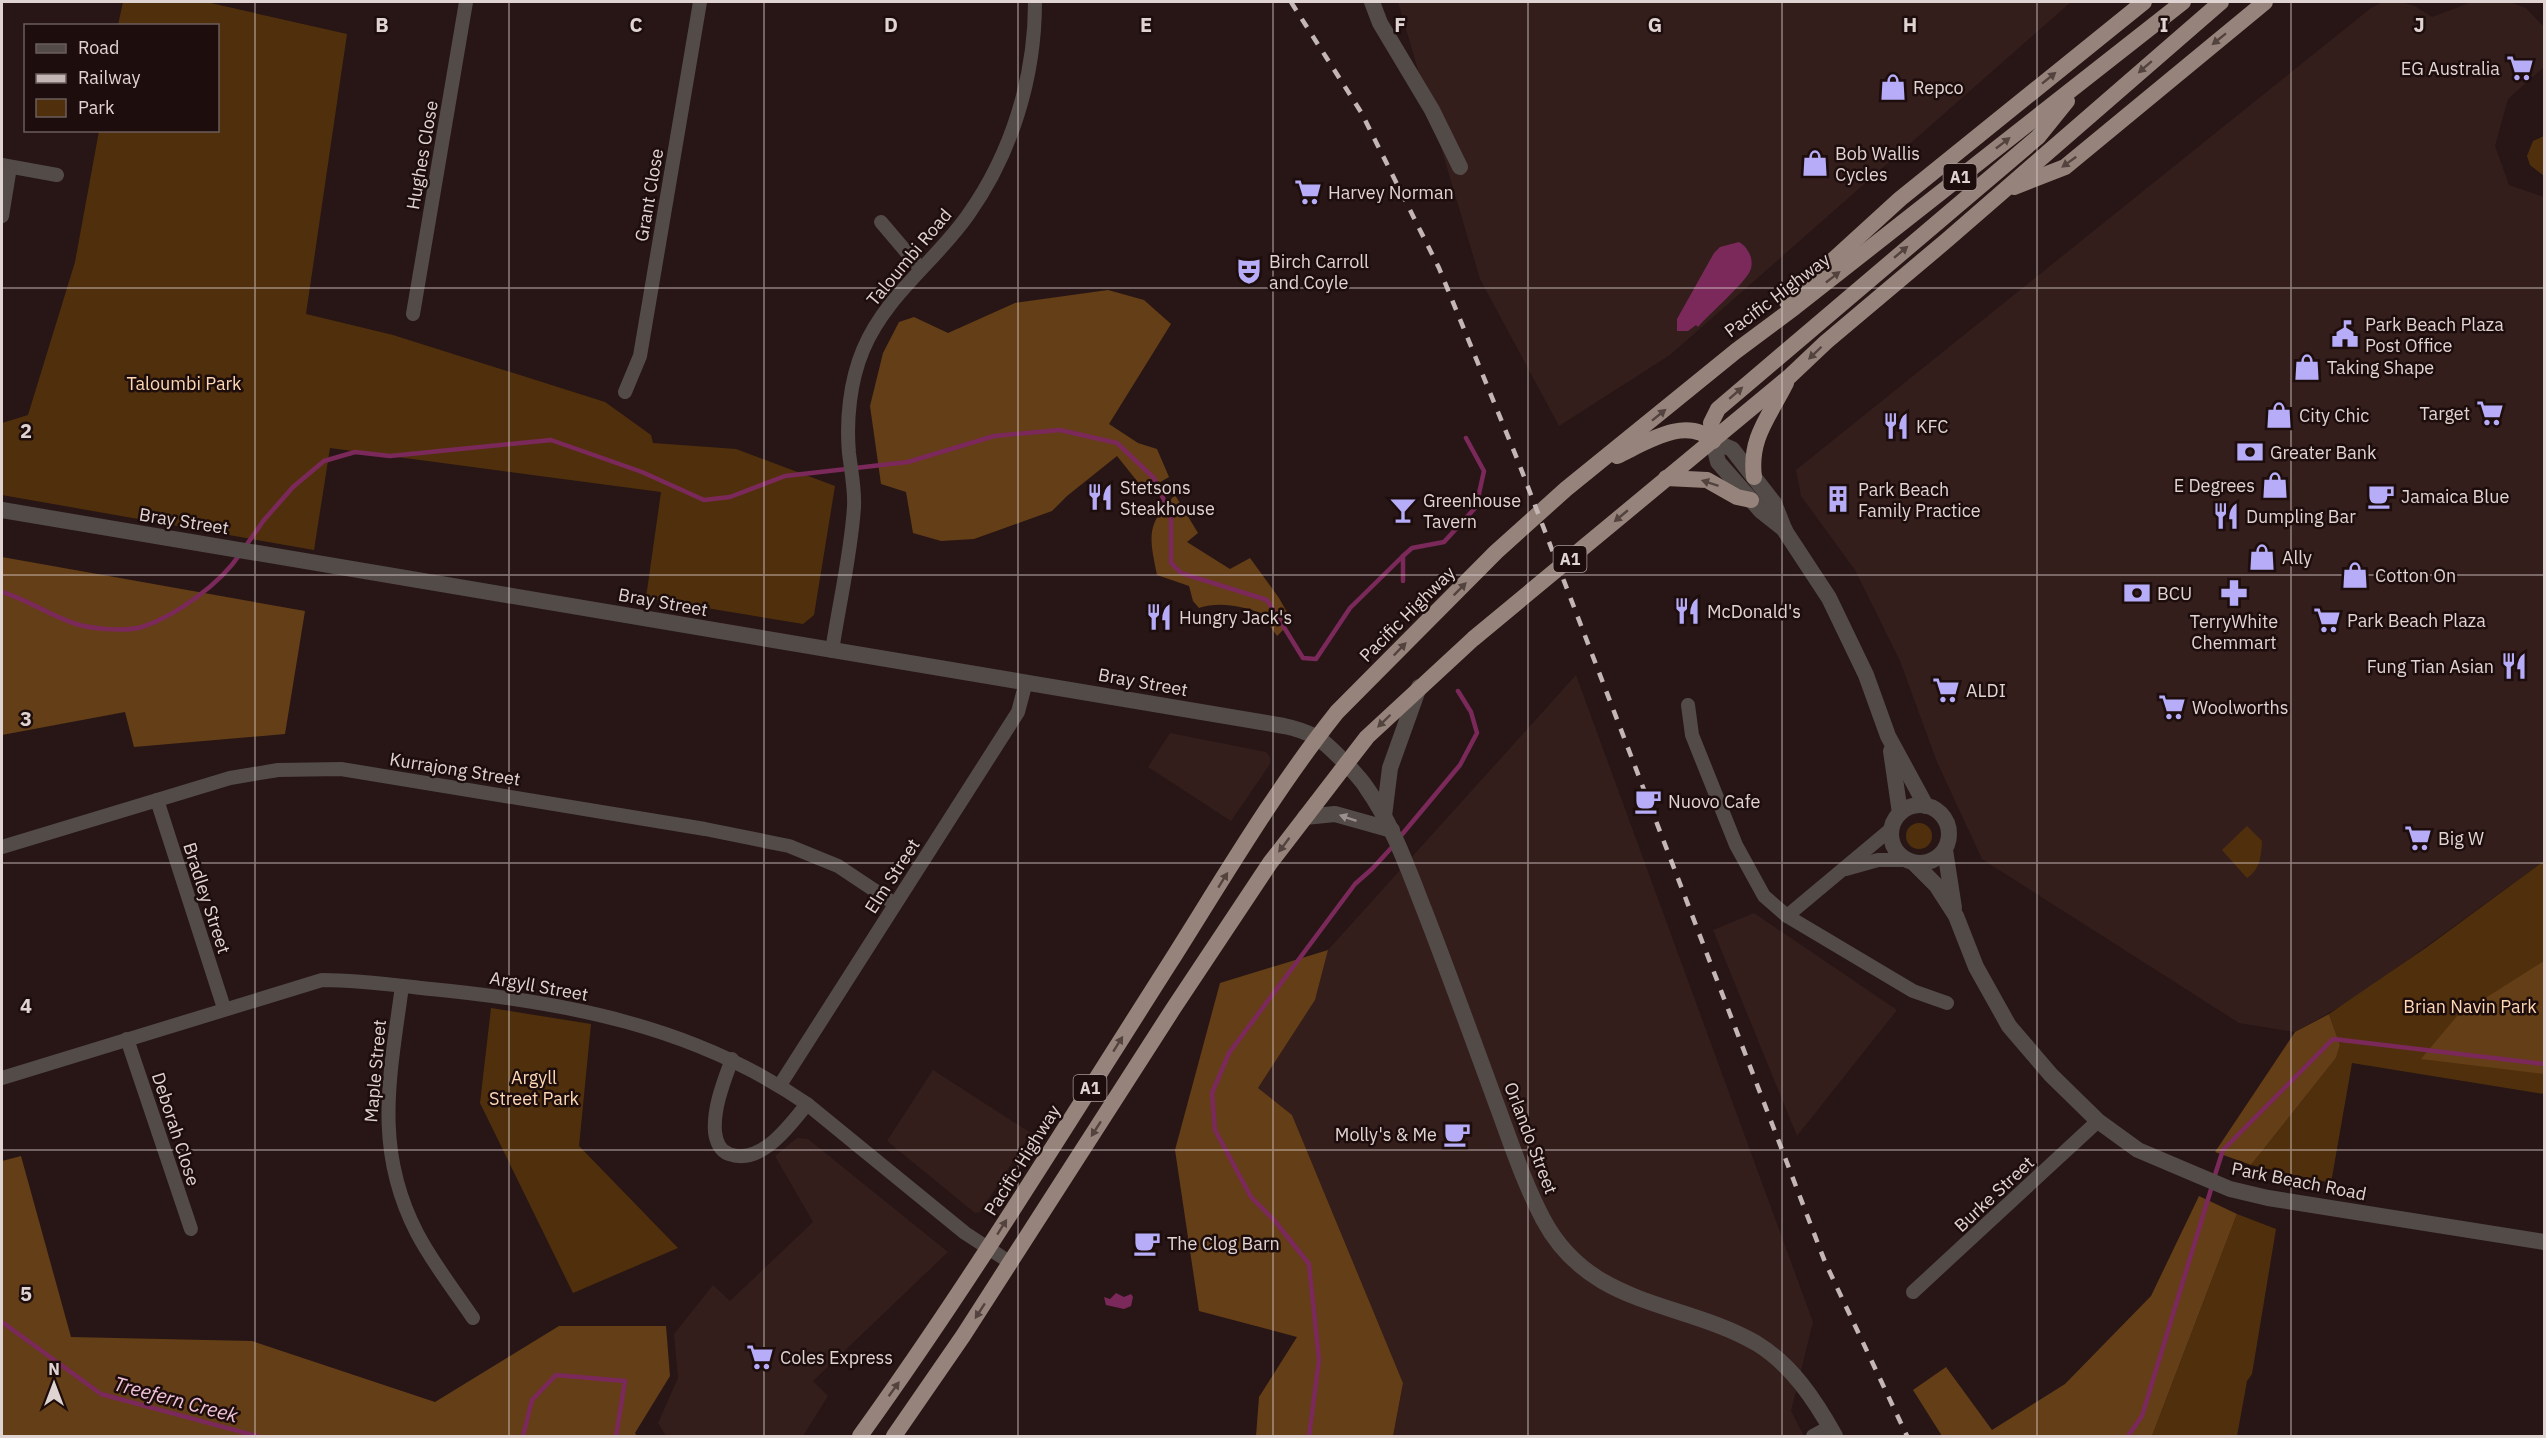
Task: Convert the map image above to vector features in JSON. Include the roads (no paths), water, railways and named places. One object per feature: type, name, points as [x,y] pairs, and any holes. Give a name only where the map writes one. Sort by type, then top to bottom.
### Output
[{"type":"highway","points":[[1736,351],[1817,273],[1900,199],[2144,2]]},
{"type":"highway","name":"Pacific Highway","points":[[860,1437],[912,1365],[989,1248],[1257,825],[1337,712],[1496,552],[1597,465],[1736,351],[2182,2]]},
{"type":"highway","name":"A1","points":[[894,1437],[1011,1263],[1173,1009],[1270,863],[1367,737],[1419,687],[1789,377],[1826,342],[2221,2]]},
{"type":"highway","points":[[2002,191],[2065,167],[2265,2]]},
{"type":"highway","points":[[1713,441],[1711,423],[1718,409],[2038,137],[2088,75]]},
{"type":"highway","points":[[1754,477],[1752,459],[1756,441],[1789,377]]},
{"type":"highway","points":[[1597,465],[1674,431],[1686,429],[1698,431],[1713,441]]},
{"type":"highway","points":[[1666,478],[1707,480],[1737,497],[1751,500]]},
{"type":"street","name":"Hughes Close","points":[[413,314],[466,2]]},
{"type":"street","name":"Grant Close","points":[[625,392],[640,356],[700,2]]},
{"type":"street","name":"Taloumbi Road","points":[[832,651],[854,506],[849,450],[849,413],[862,352],[876,324],[899,292],[968,215],[999,162],[1011,133],[1031,58],[1035,37],[1035,2]]},
{"type":"street","points":[[1372,2],[1380,23],[1432,110],[1461,167]]},
{"type":"street","points":[[2,216],[6,166],[57,175]]},
{"type":"street","points":[[881,222],[920,268]]},
{"type":"street","points":[[1713,441],[1732,449],[1774,503],[1785,531],[1829,598],[1866,675],[1888,736],[1926,806]]},
{"type":"street","points":[[1713,441],[1718,462],[1751,500],[1785,531]]},
{"type":"street","name":"Bray Street","points":[[2,510],[1290,727],[1317,738]]},
{"type":"street","name":"Elm Street","points":[[780,1085],[1018,712],[1026,682]]},
{"type":"street","points":[[1305,817],[1335,814],[1388,823],[1390,768],[1419,687]]},
{"type":"street","points":[[1688,705],[1692,735],[1736,845],[1764,896],[1787,916],[1913,991],[1947,1003]]},
{"type":"street","points":[[1888,736],[1898,787],[1900,813]]},
{"type":"street","name":"Orlando Street","points":[[1317,738],[1366,786],[1388,823],[1404,858],[1520,1167],[1543,1221],[1552,1234],[1586,1270],[1609,1286],[1630,1296],[1738,1335],[1770,1353],[1808,1391],[1833,1432]]},
{"type":"street","name":"Kurrajong Street","points":[[2,847],[255,772],[322,768],[355,770],[705,829],[789,846],[838,866],[895,904]]},
{"type":"street","name":"Bradley Street","points":[[156,800],[224,1008]]},
{"type":"street","points":[[1787,916],[1840,871],[1891,829],[1900,813],[1908,808],[1926,806],[1936,810],[1947,824],[1949,832],[1945,850],[1931,861],[1878,860],[1840,871]]},
{"type":"street","points":[[1891,829],[1893,847],[1910,861]]},
{"type":"street","name":"Park Beach Road","points":[[1945,850],[1956,916]]},
{"type":"street","name":"Park Beach Road","points":[[1910,861],[1936,885],[1956,916],[1976,967],[2009,1026],[2051,1075],[2098,1121],[2138,1150],[2230,1189],[2268,1198],[2544,1242]]},
{"type":"street","name":"Argyll Street","points":[[2,1078],[224,1008],[322,980],[357,980],[510,996],[652,1028],[732,1059],[780,1085],[807,1104],[965,1233],[1011,1263]]},
{"type":"street","name":"Maple Street","points":[[402,986],[387,1112],[392,1166],[398,1191],[417,1234],[473,1318]]},
{"type":"street","name":"Deborah Close","points":[[128,1039],[191,1229]]},
{"type":"street","points":[[732,1059],[718,1102],[715,1129],[719,1146],[726,1153],[746,1156],[765,1148],[791,1124],[807,1104]]},
{"type":"street","name":"Burke Street","points":[[1913,1292],[2098,1121]]},
{"type":"street","points":[[1813,1437],[1833,1432]]},
{"type":"waterway","points":[[245,547],[264,520],[293,487],[324,461],[355,452],[390,456],[551,440],[642,472],[704,500],[730,497],[785,476],[908,462],[994,436],[1060,430],[1117,443],[1154,478],[1171,516],[1171,563],[1181,573],[1267,600],[1303,658],[1316,659],[1350,608],[1403,556]]},
{"type":"waterway","points":[[1403,581],[1403,556],[1412,548],[1444,542],[1476,507],[1484,471],[1466,438]]},
{"type":"waterway","points":[[2,592],[80,625],[107,629],[135,629],[155,622],[183,607],[210,587],[240,554]]},
{"type":"waterway","points":[[1399,838],[1460,765],[1477,733],[1471,712],[1458,691]]},
{"type":"waterway","points":[[1309,1436],[1319,1360],[1309,1264],[1274,1220],[1251,1197],[1215,1130],[1212,1093],[1229,1053],[1355,884],[1394,845]]},
{"type":"waterway","points":[[2214,1178],[2223,1150],[2333,1039],[2544,1064]]},
{"type":"waterway","points":[[2128,1436],[2142,1416],[2212,1186]]},
{"type":"waterway","name":"Treefern Creek","points":[[2,1322],[101,1394],[257,1436]]},
{"type":"waterway","name":"Treefern Creek","points":[[523,1436],[532,1400],[556,1375],[625,1381],[616,1436]]},
{"type":"railway","points":[[1291,2],[1361,112],[1439,268],[1518,461],[1825,1262],[1907,1436]]},
{"type":"place","name":"EG Australia","points":[[2520,68]]},
{"type":"place","name":"Repco","points":[[1893,87]]},
{"type":"place","name":"Bob Wallis Cycles","points":[[1815,163]]},
{"type":"place","name":"Harvey Norman","points":[[1308,192]]},
{"type":"place","name":"Birch Carroll and Coyle","points":[[1249,271]]},
{"type":"place","name":"Park Beach Plaza Post Office","points":[[2345,334]]},
{"type":"place","name":"Taking Shape","points":[[2307,367]]},
{"type":"place","name":"Target","points":[[2490,413]]},
{"type":"place","name":"City Chic","points":[[2279,415]]},
{"type":"place","name":"KFC","points":[[1896,426]]},
{"type":"place","name":"Greater Bank","points":[[2250,452]]},
{"type":"place","name":"E Degrees","points":[[2275,485]]},
{"type":"place","name":"Jamaica Blue","points":[[2381,496]]},
{"type":"place","name":"Stetsons Steakhouse","points":[[1100,497]]},
{"type":"place","name":"Park Beach Family Practice","points":[[1838,499]]},
{"type":"place","name":"Greenhouse Tavern","points":[[1403,510]]},
{"type":"place","name":"Dumpling Bar","points":[[2226,516]]},
{"type":"place","name":"Ally","points":[[2262,557]]},
{"type":"place","name":"Cotton On","points":[[2355,575]]},
{"type":"place","name":"BCU","points":[[2137,593]]},
{"type":"place","name":"TerryWhite Chemmart","points":[[2234,593]]},
{"type":"place","name":"McDonald's","points":[[1687,611]]},
{"type":"place","name":"Hungry Jack's","points":[[1159,617]]},
{"type":"place","name":"Park Beach Plaza","points":[[2327,620]]},
{"type":"place","name":"Fung Tian Asian","points":[[2514,666]]},
{"type":"place","name":"ALDI","points":[[1946,690]]},
{"type":"place","name":"Woolworths","points":[[2172,707]]},
{"type":"place","name":"Nuovo Cafe","points":[[1648,801]]},
{"type":"place","name":"Big W","points":[[2418,838]]},
{"type":"place","name":"Molly's & Me","points":[[1457,1134]]},
{"type":"place","name":"The Clog Barn","points":[[1147,1243]]},
{"type":"place","name":"Coles Express","points":[[760,1357]]},
{"type":"park label","name":"Taloumbi Park","points":[[184,383]]},
{"type":"park label","name":"Brian Navin Park","points":[[2470,1006]]},
{"type":"park label","name":"Argyll Street Park","points":[[534,1087]]}]
